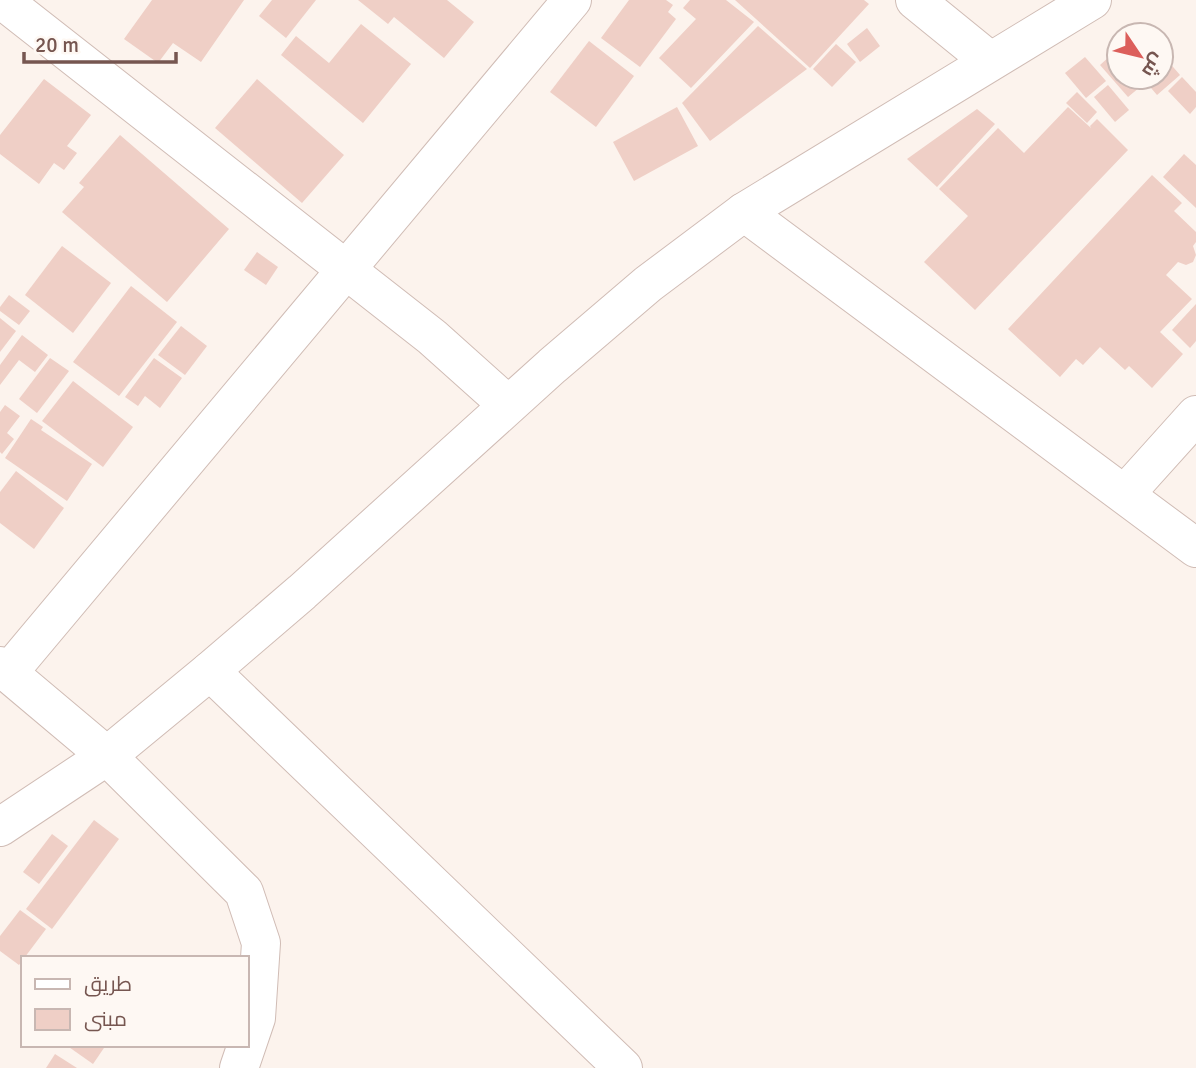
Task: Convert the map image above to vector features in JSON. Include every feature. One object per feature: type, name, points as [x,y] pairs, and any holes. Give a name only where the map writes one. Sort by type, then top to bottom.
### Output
[{"type":"street","points":[[2,0],[432,337],[508,405]]},
{"type":"street","points":[[248,1042],[256,1018],[261,943],[244,892],[107,756],[4,670],[572,0]]},
{"type":"street","points":[[915,0],[990,61]]},
{"type":"street","points":[[0,827],[107,756],[210,671],[648,284],[744,212],[1092,0]]},
{"type":"street","points":[[744,212],[1196,548]]},
{"type":"street","points":[[1125,494],[1196,415]]},
{"type":"street","points":[[210,671],[623,1068]]},
{"type":"street","points":[[239,1068],[246,1047]]},
{"type":"building","points":[[152,0],[244,0],[201,62],[173,43],[158,63],[124,39]]},
{"type":"building","points":[[272,0],[316,0],[286,38],[259,16]]},
{"type":"building","points":[[358,0],[447,0],[474,22],[444,58],[394,17],[388,24]]},
{"type":"building","points":[[629,0],[666,0],[673,5],[668,12],[676,19],[640,67],[601,38]]},
{"type":"building","points":[[690,0],[726,0],[754,22],[691,88],[659,58],[696,19],[683,8]]},
{"type":"building","points":[[735,0],[864,0],[869,4],[810,68]]},
{"type":"building","points":[[361,24],[411,64],[363,123],[281,55],[296,36],[329,63]]},
{"type":"building","points":[[758,26],[807,69],[710,141],[682,103]]},
{"type":"building","points":[[867,28],[880,46],[860,62],[847,44]]},
{"type":"building","points":[[589,41],[634,76],[596,127],[550,92]]},
{"type":"building","points":[[836,44],[856,62],[832,87],[813,69]]},
{"type":"building","points":[[1085,57],[1105,82],[1086,98],[1065,73]]},
{"type":"building","points":[[1182,77],[1196,92],[1196,107],[1190,114],[1168,91],[1175,91],[1175,84]]},
{"type":"building","points":[[44,79],[91,115],[67,146],[77,153],[64,170],[54,163],[39,184],[0,154],[0,135]]},
{"type":"building","points":[[257,79],[344,155],[302,203],[215,128]]},
{"type":"building","points":[[1105,88],[1105,91],[1113,91],[1129,110],[1115,122],[1094,97]]},
{"type":"building","points":[[1123,91],[1135,91],[1128,97]]},
{"type":"building","points":[[1077,92],[1097,112],[1087,123],[1066,103]]},
{"type":"building","points":[[677,107],[698,146],[634,181],[613,142]]},
{"type":"building","points":[[1068,107],[1091,128],[1097,119],[1128,150],[975,310],[924,262],[968,216],[939,189],[998,128],[1024,153]]},
{"type":"building","points":[[977,109],[995,124],[937,187],[907,159]]},
{"type":"building","points":[[120,135],[229,229],[167,302],[62,212],[84,187],[79,183]]},
{"type":"building","points":[[1184,154],[1196,165],[1196,208],[1163,177]]},
{"type":"building","points":[[1152,175],[1182,203],[1174,211],[1196,232],[1193,246],[1196,255],[1193,262],[1186,265],[1178,262],[1166,275],[1192,299],[1160,332],[1183,354],[1152,388],[1129,366],[1125,370],[1100,347],[1083,365],[1076,359],[1060,377],[1008,329]]},
{"type":"building","points":[[62,246],[111,283],[73,333],[25,295]]},
{"type":"building","points":[[257,252],[278,267],[266,285],[244,270]]},
{"type":"building","points":[[131,286],[177,322],[119,396],[73,362]]},
{"type":"building","points":[[9,295],[30,311],[19,325],[0,311]]},
{"type":"building","points":[[1196,304],[1196,341],[1190,348],[1172,330]]},
{"type":"building","points":[[0,318],[16,331],[0,352]]},
{"type":"building","points":[[181,326],[207,346],[185,375],[158,355]]},
{"type":"building","points":[[22,335],[48,355],[35,372],[19,360],[0,385],[0,365]]},
{"type":"building","points":[[50,358],[69,371],[37,413],[19,399]]},
{"type":"building","points":[[154,358],[182,378],[160,408],[145,396],[138,406],[125,397]]},
{"type":"building","points":[[73,381],[133,427],[103,467],[42,421]]},
{"type":"building","points":[[5,405],[20,416],[7,433],[14,439],[2,454],[0,412]]},
{"type":"building","points":[[31,419],[43,427],[41,430],[92,464],[67,501],[5,458]]},
{"type":"building","points":[[16,471],[64,508],[34,549],[0,523],[0,492]]},
{"type":"building","points":[[94,820],[119,839],[52,929],[26,909]]},
{"type":"building","points":[[52,834],[68,846],[39,884],[23,872]]},
{"type":"building","points":[[20,910],[46,929],[26,956],[21,956],[19,965],[0,951],[0,936]]},
{"type":"building","points":[[69,1047],[105,1047],[93,1064]]},
{"type":"building","points":[[55,1054],[77,1068],[46,1068]]}]
